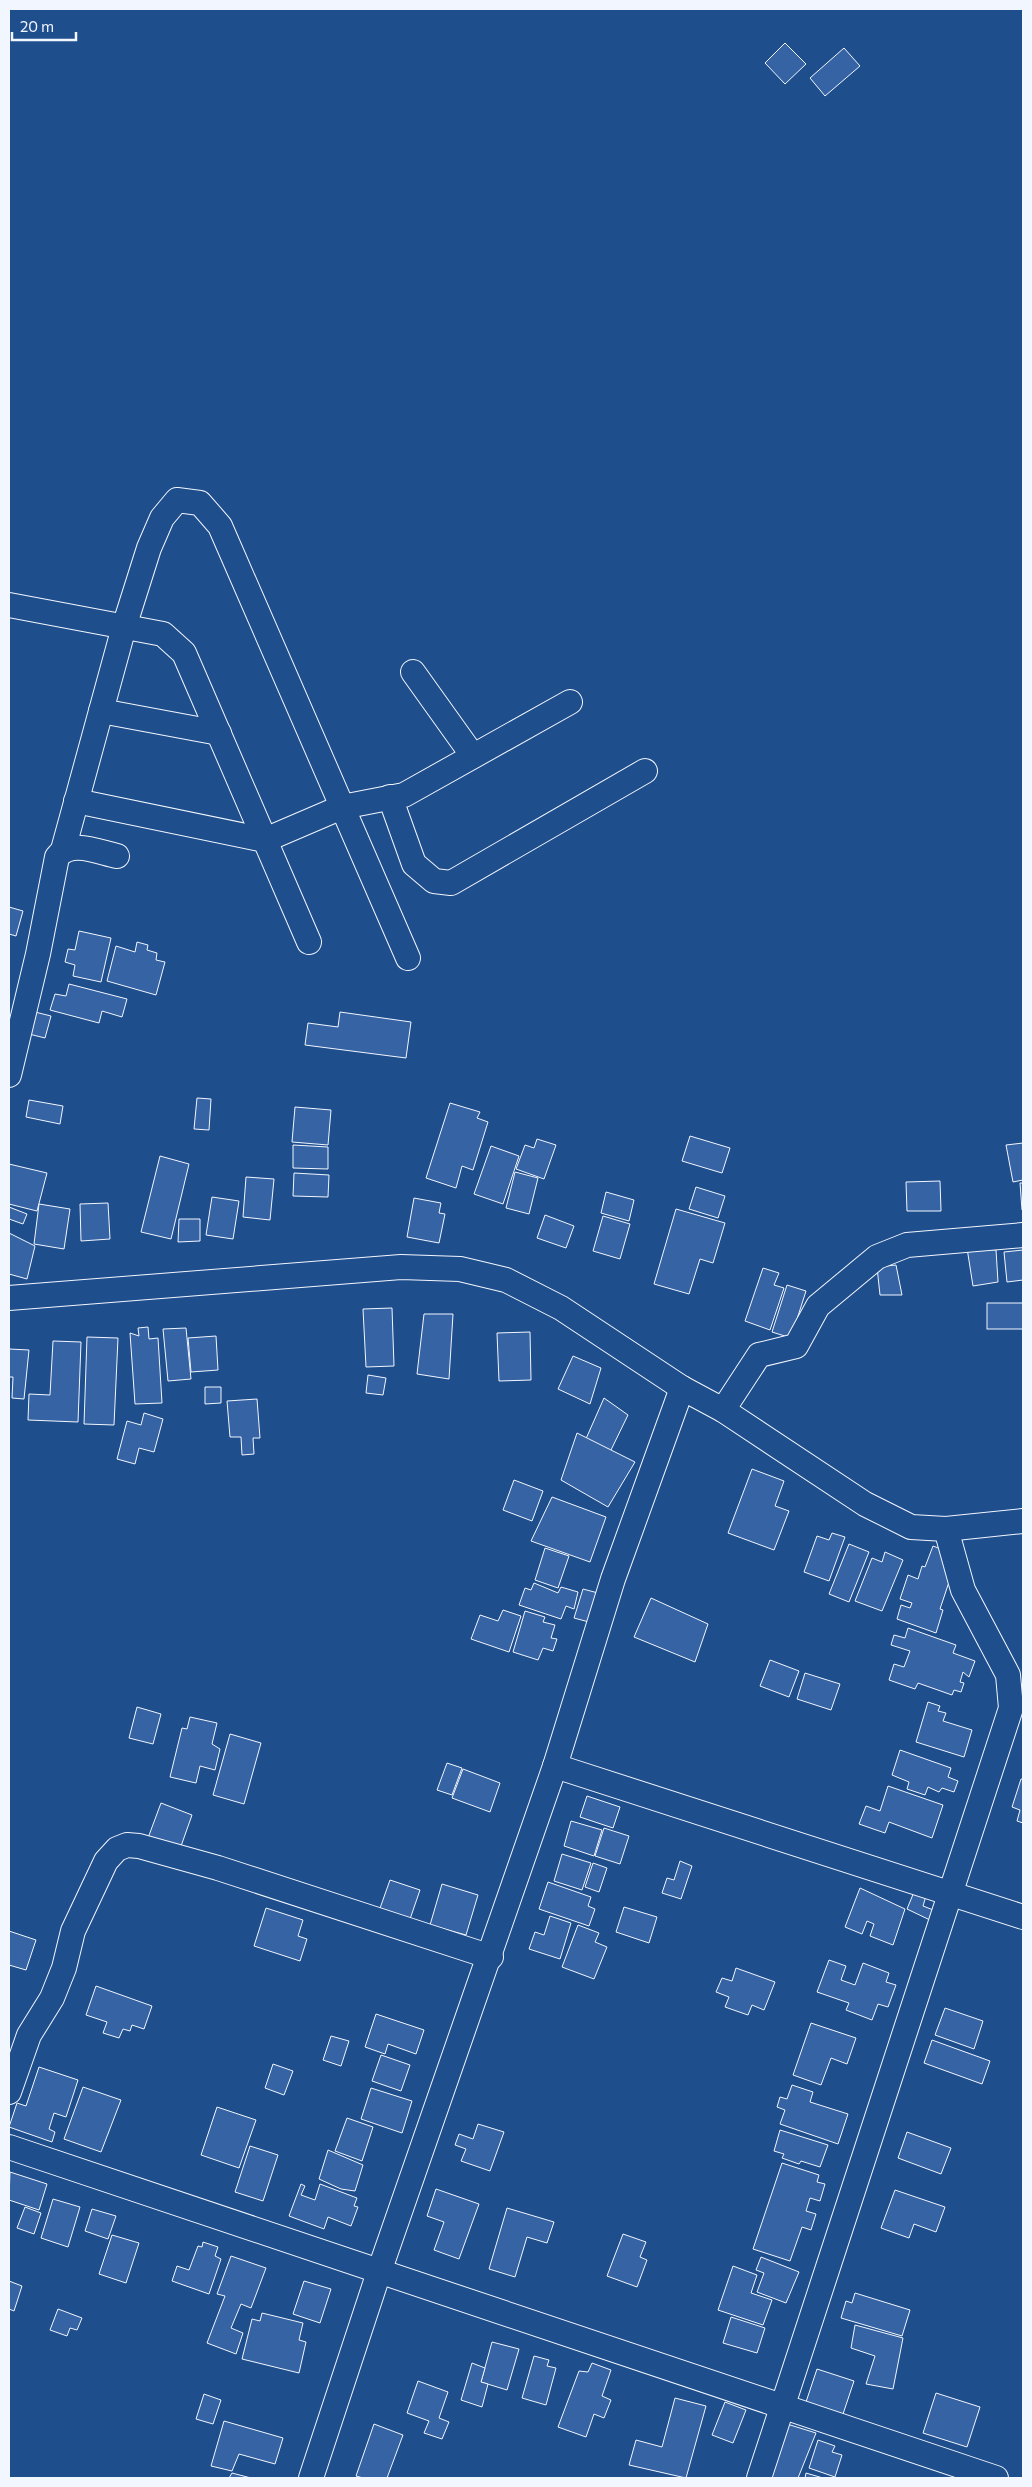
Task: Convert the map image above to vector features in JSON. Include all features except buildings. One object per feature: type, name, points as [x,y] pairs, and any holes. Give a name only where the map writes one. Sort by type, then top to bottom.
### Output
[{"type":"street","points":[[9,1075],[38,954],[58,857],[63,850],[124,628],[150,548],[162,518],[177,500],[200,503],[220,526],[408,958]]},
{"type":"street","points":[[9,605],[163,634],[184,652],[308,942]]},
{"type":"street","points":[[414,672],[473,756]]},
{"type":"street","points":[[76,801],[265,840],[342,807],[404,795],[570,702]]},
{"type":"street","points":[[101,711],[219,733]]},
{"type":"street","points":[[390,797],[414,864],[434,881],[451,882],[645,771]]},
{"type":"street","points":[[63,850],[72,847],[117,856]]},
{"type":"street","points":[[723,1410],[759,1356],[796,1346],[818,1306],[878,1257],[907,1245],[1023,1234]]},
{"type":"street","points":[[9,1298],[401,1268],[460,1269],[506,1280],[560,1308],[682,1388],[723,1410],[865,1504],[911,1527],[946,1529],[1023,1521]]},
{"type":"street","points":[[311,2478],[379,2272],[556,1766],[613,1579],[682,1388]]},
{"type":"street","points":[[759,2478],[1010,1708],[1011,1690],[1008,1675],[963,1590],[946,1529]]},
{"type":"street","points":[[556,1766],[1023,1918]]},
{"type":"street","points":[[9,2092],[29,2035],[52,1998],[64,1968],[73,1931],[82,1910],[106,1861],[117,1850],[127,1845],[139,1846],[218,1868],[490,1957]]},
{"type":"street","points":[[9,2147],[996,2478]]}]
